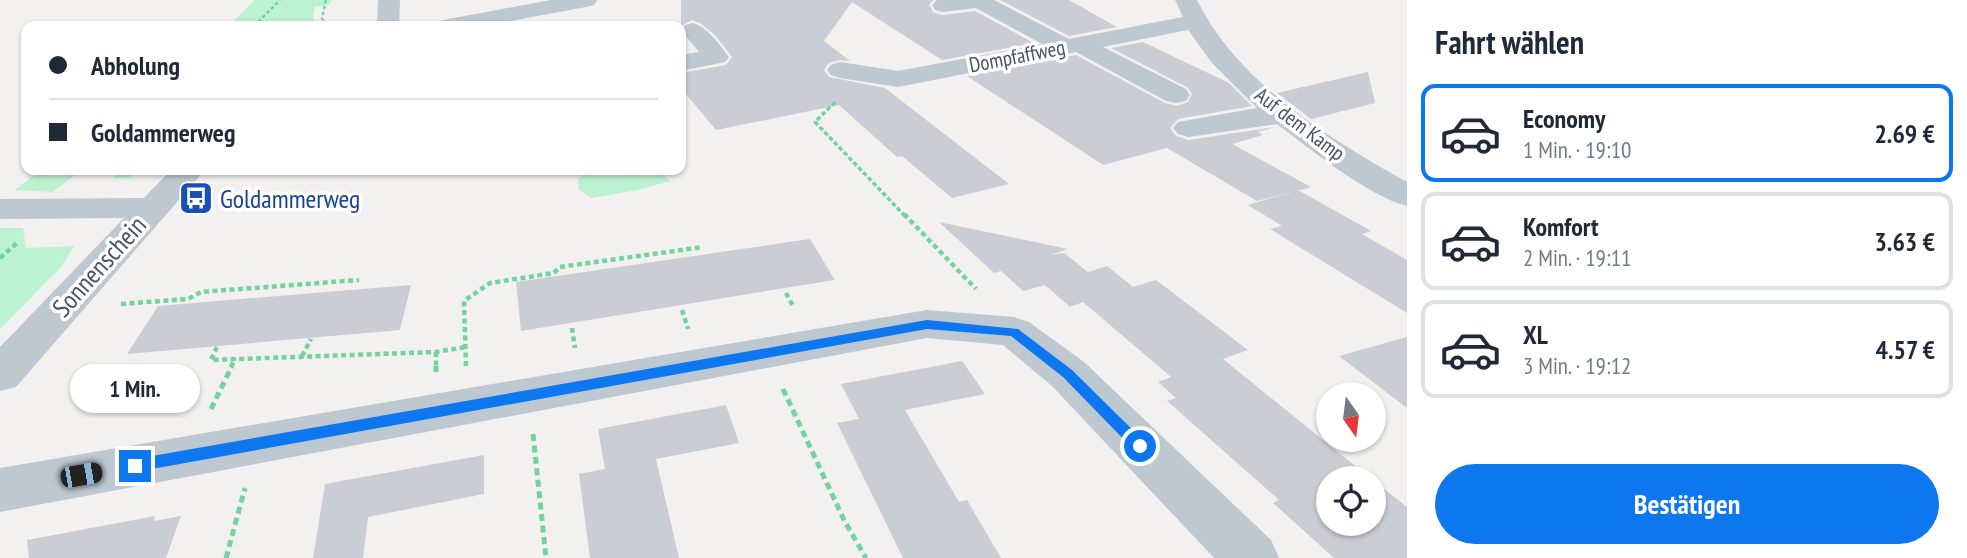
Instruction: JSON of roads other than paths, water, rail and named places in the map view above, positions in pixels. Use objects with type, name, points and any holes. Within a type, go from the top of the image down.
[{"type":"street","points":[[388,21],[389,0]]},
{"type":"street","points":[[474,21],[586,0]]},
{"type":"street","points":[[943,5],[979,1],[1176,95]]},
{"type":"street","points":[[561,4],[574,21]]},
{"type":"street","name":"Dompfaffweg","points":[[840,70],[898,79],[1072,45],[1189,11]]},
{"type":"street","name":"Auf dem Kamp","points":[[1189,11],[1240,77],[1282,115],[1364,171],[1407,196]]},
{"type":"street","points":[[686,62],[716,57],[693,30]]},
{"type":"street","points":[[1188,128],[1258,116],[1282,115]]},
{"type":"street","points":[[152,208],[185,175]]},
{"type":"street","name":"Sonnenschein","points":[[0,209],[152,208]]},
{"type":"street","name":"Sonnenschein","points":[[0,375],[152,208]]},
{"type":"street","points":[[0,490],[927,324],[1014,332],[1068,374],[1251,558]]},
{"type":"place","name":"Goldammerweg","points":[[196,198]]}]
